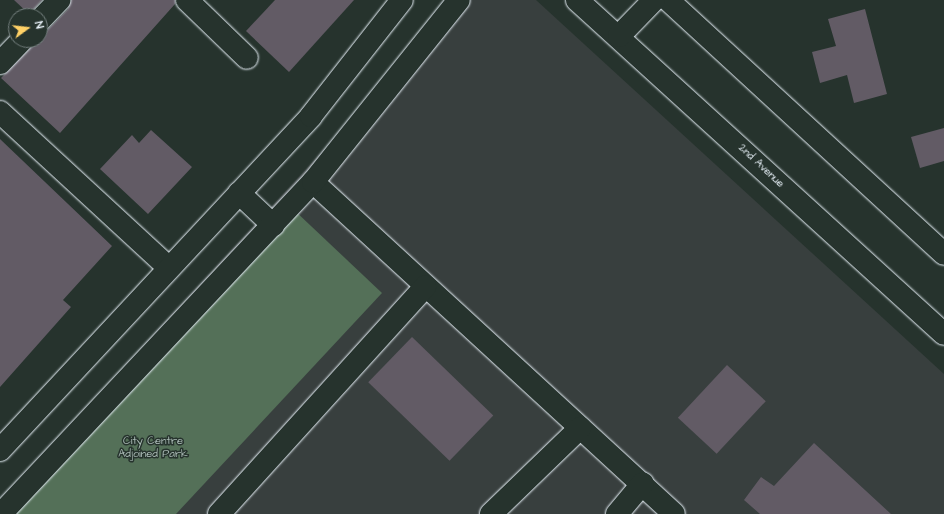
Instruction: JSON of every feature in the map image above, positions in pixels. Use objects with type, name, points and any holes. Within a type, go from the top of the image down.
[{"type":"street","points":[[48,12],[59,0]]},
{"type":"street","points":[[186,0],[247,58]]},
{"type":"street","points":[[0,450],[311,116],[402,0]]},
{"type":"street","points":[[1,514],[314,182],[459,0]]},
{"type":"street","name":"2nd Avenue","points":[[578,0],[944,334]]},
{"type":"street","points":[[619,36],[654,0]]},
{"type":"street","points":[[668,0],[944,254]]},
{"type":"street","points":[[0,63],[14,48]]},
{"type":"street","points":[[0,112],[169,268]]},
{"type":"street","points":[[314,182],[425,287],[580,428],[643,483],[674,514]]},
{"type":"street","points":[[239,193],[273,225]]},
{"type":"street","points":[[219,514],[425,287]]},
{"type":"street","points":[[491,514],[580,428]]},
{"type":"street","points":[[617,514],[643,483]]},
{"type":"shaded area","points":[[462,0],[536,0],[944,374],[944,514],[0,514],[0,501]]},
{"type":"green space","name":"City Centre Adjoined Park","points":[[293,209],[382,293],[176,514],[8,514]]},
{"type":"building","points":[[14,0],[42,0],[35,8],[23,8]]},
{"type":"building","points":[[71,0],[175,0],[175,4],[60,133],[1,78],[30,48],[48,48],[48,30],[68,9]]},
{"type":"building","points":[[275,0],[354,0],[289,72],[246,31]]},
{"type":"building","points":[[865,9],[887,94],[854,103],[847,75],[820,83],[812,52],[836,46],[828,19]]},
{"type":"building","points":[[944,128],[944,161],[920,168],[911,137]]},
{"type":"building","points":[[151,130],[192,167],[148,214],[100,169],[132,135],[139,143]]},
{"type":"building","points":[[0,139],[112,246],[63,300],[71,307],[0,387]]},
{"type":"building","points":[[412,337],[493,415],[450,461],[368,382]]},
{"type":"building","points":[[727,365],[766,401],[717,454],[678,418]]},
{"type":"building","points":[[814,443],[891,514],[760,514],[744,500],[761,477],[774,486]]}]
